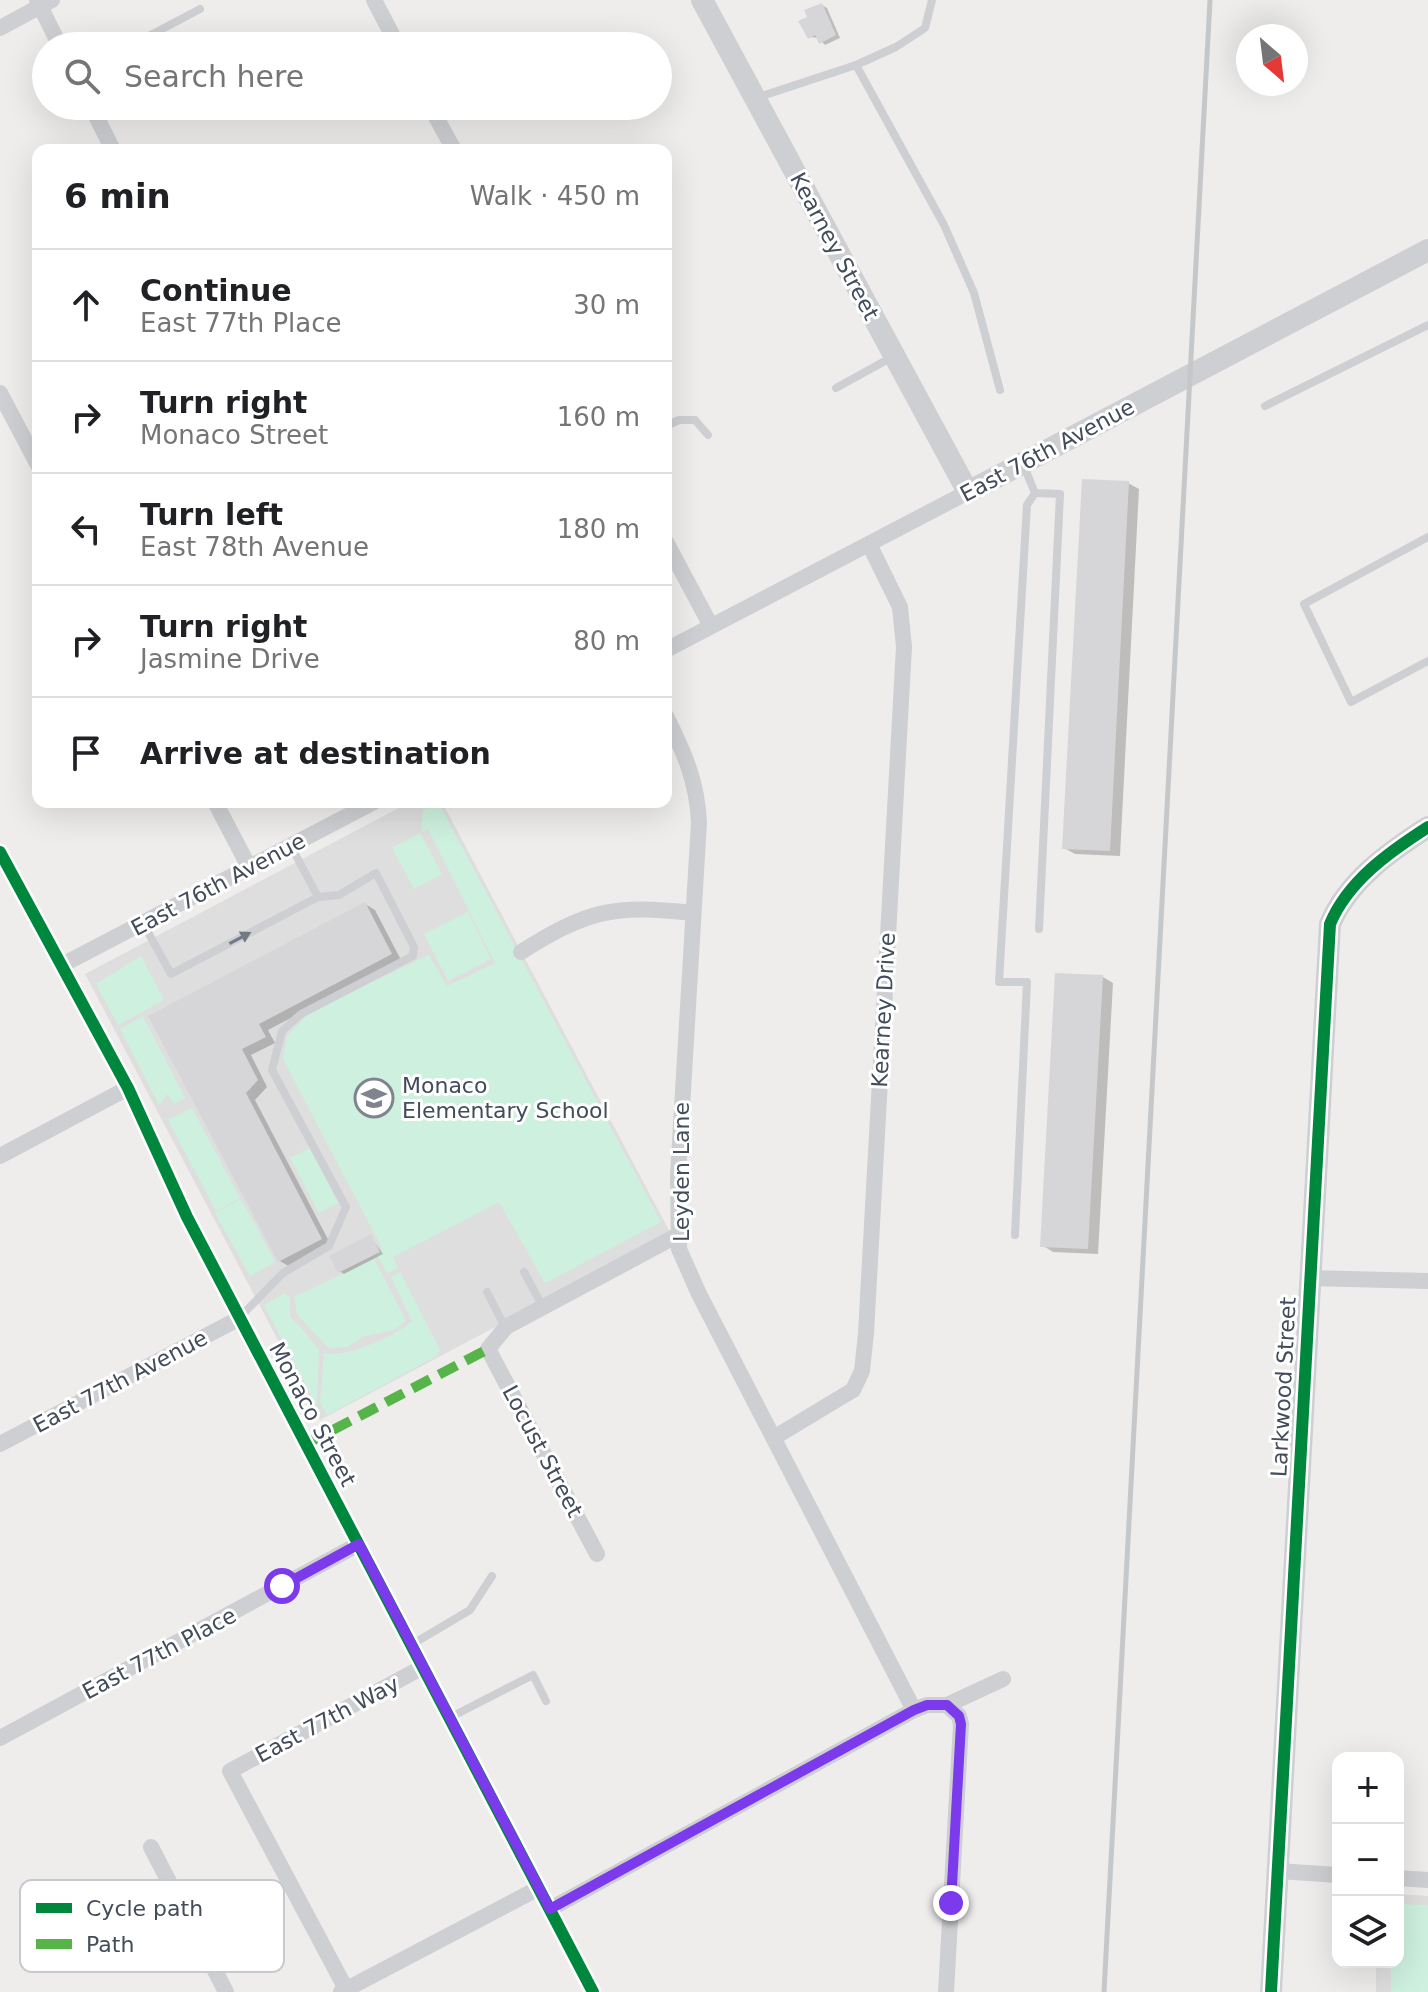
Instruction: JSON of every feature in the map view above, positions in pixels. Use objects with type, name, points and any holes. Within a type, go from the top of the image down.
[{"type":"street","points":[[374,0],[391,32]]},
{"type":"street","name":"Kearney Street","points":[[702,0],[968,492]]},
{"type":"street","points":[[0,28],[43,2],[55,32]]},
{"type":"street","points":[[98,120],[110,144]]},
{"type":"street","points":[[438,120],[451,144]]},
{"type":"street","name":"East 76th Avenue","points":[[672,647],[1428,250]]},
{"type":"street","points":[[0,393],[32,454]]},
{"type":"street","name":"Kearney Drive","points":[[775,1437],[853,1390],[862,1371],[866,1333],[904,647],[900,607],[869,544]]},
{"type":"street","points":[[672,553],[711,626]]},
{"type":"street","name":"Leyden Lane","points":[[672,728],[697,789],[679,1144],[678,1235],[682,1258],[914,1710]]},
{"type":"street","points":[[218,808],[249,867]]},
{"type":"street","name":"East 76th Avenue","points":[[62,965],[363,808]]},
{"type":"street","name":"Larkwood Street","points":[[1271,1992],[1330,924],[1339,902],[1356,884],[1401,844],[1428,827]]},
{"type":"street","name":"Monaco Street","points":[[0,852],[7,879],[62,965],[128,1088],[187,1217],[593,1992]]},
{"type":"street","points":[[521,952],[574,922],[605,910],[651,908],[693,913]]},
{"type":"street","points":[[0,1156],[128,1088]]},
{"type":"street","points":[[506,1327],[678,1235]]},
{"type":"street","points":[[1309,1278],[1428,1281]]},
{"type":"street","name":"East 77th Avenue","points":[[0,1444],[240,1318]]},
{"type":"street","name":"Locust Street","points":[[506,1327],[488,1349],[597,1554]]},
{"type":"street","name":"East 77th Place","points":[[0,1738],[359,1544]]},
{"type":"street","name":"East 77th Way","points":[[344,1991],[230,1771],[423,1667]]},
{"type":"street","points":[[550,1909],[914,1710],[927,1705],[947,1705],[1003,1679]]},
{"type":"street","points":[[946,1992],[961,1724],[959,1716],[947,1705]]},
{"type":"street","points":[[151,1847],[168,1880]]},
{"type":"street","points":[[1278,1871],[1332,1875]]},
{"type":"street","points":[[1404,1878],[1428,1880]]},
{"type":"street","points":[[344,1991],[539,1888]]},
{"type":"street","points":[[216,1972],[226,1992]]},
{"type":"lane","points":[[756,98],[856,65],[896,47],[925,28],[932,0]]},
{"type":"lane","points":[[156,32],[200,9]]},
{"type":"lane","points":[[856,65],[944,225],[974,293],[1000,390]]},
{"type":"lane","points":[[1265,406],[1428,325]]},
{"type":"lane","points":[[836,388],[894,355]]},
{"type":"lane","points":[[672,423],[695,420],[708,435]]},
{"type":"lane","points":[[1022,464],[1035,493]]},
{"type":"lane","points":[[1035,493],[1060,494],[1039,929]]},
{"type":"lane","points":[[1015,1235],[1027,982],[999,982],[1027,505],[1035,493]]},
{"type":"lane","points":[[1428,537],[1304,604],[1351,702],[1428,661]]},
{"type":"lane","points":[[291,846],[318,897]]},
{"type":"lane","points":[[143,923],[171,974],[318,897],[339,895],[376,873],[414,947],[413,956],[301,1014],[282,1031],[272,1070],[346,1207],[329,1246],[283,1273],[240,1318]]},
{"type":"lane","points":[[524,1272],[543,1307]]},
{"type":"lane","points":[[487,1292],[506,1327]]},
{"type":"lane","points":[[411,1645],[470,1610],[492,1576]]},
{"type":"lane","points":[[449,1718],[533,1675],[546,1701]]},
{"type":"shaded area","name":"Monaco Elementary School","points":[[399,808],[445,808],[671,1234],[320,1420],[85,974]]},
{"type":"shaded area","points":[[1404,1894],[1428,1896],[1428,1992],[1376,1992],[1376,1968],[1404,1968]]},
{"type":"green space","points":[[441,808],[661,1222],[545,1283],[499,1202],[393,1257],[398,1268],[387,1273],[377,1255],[383,1250],[283,1059],[287,1036],[310,1012],[429,955],[447,986],[495,963],[428,829],[421,832],[423,810]]},
{"type":"green space","points":[[420,833],[442,874],[414,889],[392,848]]},
{"type":"green space","points":[[468,912],[491,959],[448,981],[424,934]]},
{"type":"green space","points":[[141,956],[164,1000],[118,1025],[96,984]]},
{"type":"green space","points":[[143,1016],[185,1098],[174,1104],[167,1094],[159,1105],[120,1029]]},
{"type":"green space","points":[[192,1108],[240,1198],[216,1211],[168,1120]]},
{"type":"green space","points":[[310,1148],[338,1203],[319,1213],[290,1158]]},
{"type":"green space","points":[[241,1199],[275,1262],[250,1276],[215,1213]]},
{"type":"green space","points":[[374,1259],[406,1321],[394,1330],[365,1336],[347,1347],[328,1348],[297,1314],[294,1297]]},
{"type":"green space","points":[[400,1272],[440,1350],[435,1357],[327,1415],[320,1402],[324,1353],[344,1353],[370,1345],[412,1321],[391,1277]]},
{"type":"green space","points":[[285,1293],[290,1298],[290,1316],[319,1349],[317,1406],[264,1305]]},
{"type":"green space","points":[[1404,1904],[1428,1905],[1428,1992],[1391,1992],[1391,1968],[1404,1968]]},
{"type":"building","points":[[822,3],[836,35],[819,44],[815,35],[808,39],[798,21],[807,17],[804,10]]},
{"type":"building","points":[[1082,479],[1129,481],[1110,851],[1062,849]]},
{"type":"building","points":[[365,902],[392,954],[259,1024],[266,1037],[242,1049],[258,1080],[246,1093],[322,1239],[278,1262],[148,1016]]},
{"type":"building","points":[[1055,973],[1103,975],[1088,1249],[1040,1247]]},
{"type":"building","points":[[371,1234],[380,1252],[338,1273],[329,1256]]},
{"type":"railway","points":[[1104,1992],[1210,0]]},
{"type":"marked path","points":[[306,1444],[488,1349]]},
{"type":"cycle path","points":[[1271,1992],[1330,924],[1347,894],[1371,869],[1428,827]]},
{"type":"cycle path","points":[[0,852],[128,1088],[187,1217],[593,1992]]},
{"type":"place","name":"Monaco Elementary School","points":[[374,1098]]},
{"type":"route","points":[[282,1586],[359,1544],[550,1909],[914,1710],[927,1705],[947,1705],[959,1716],[961,1724],[951,1903]]}]
